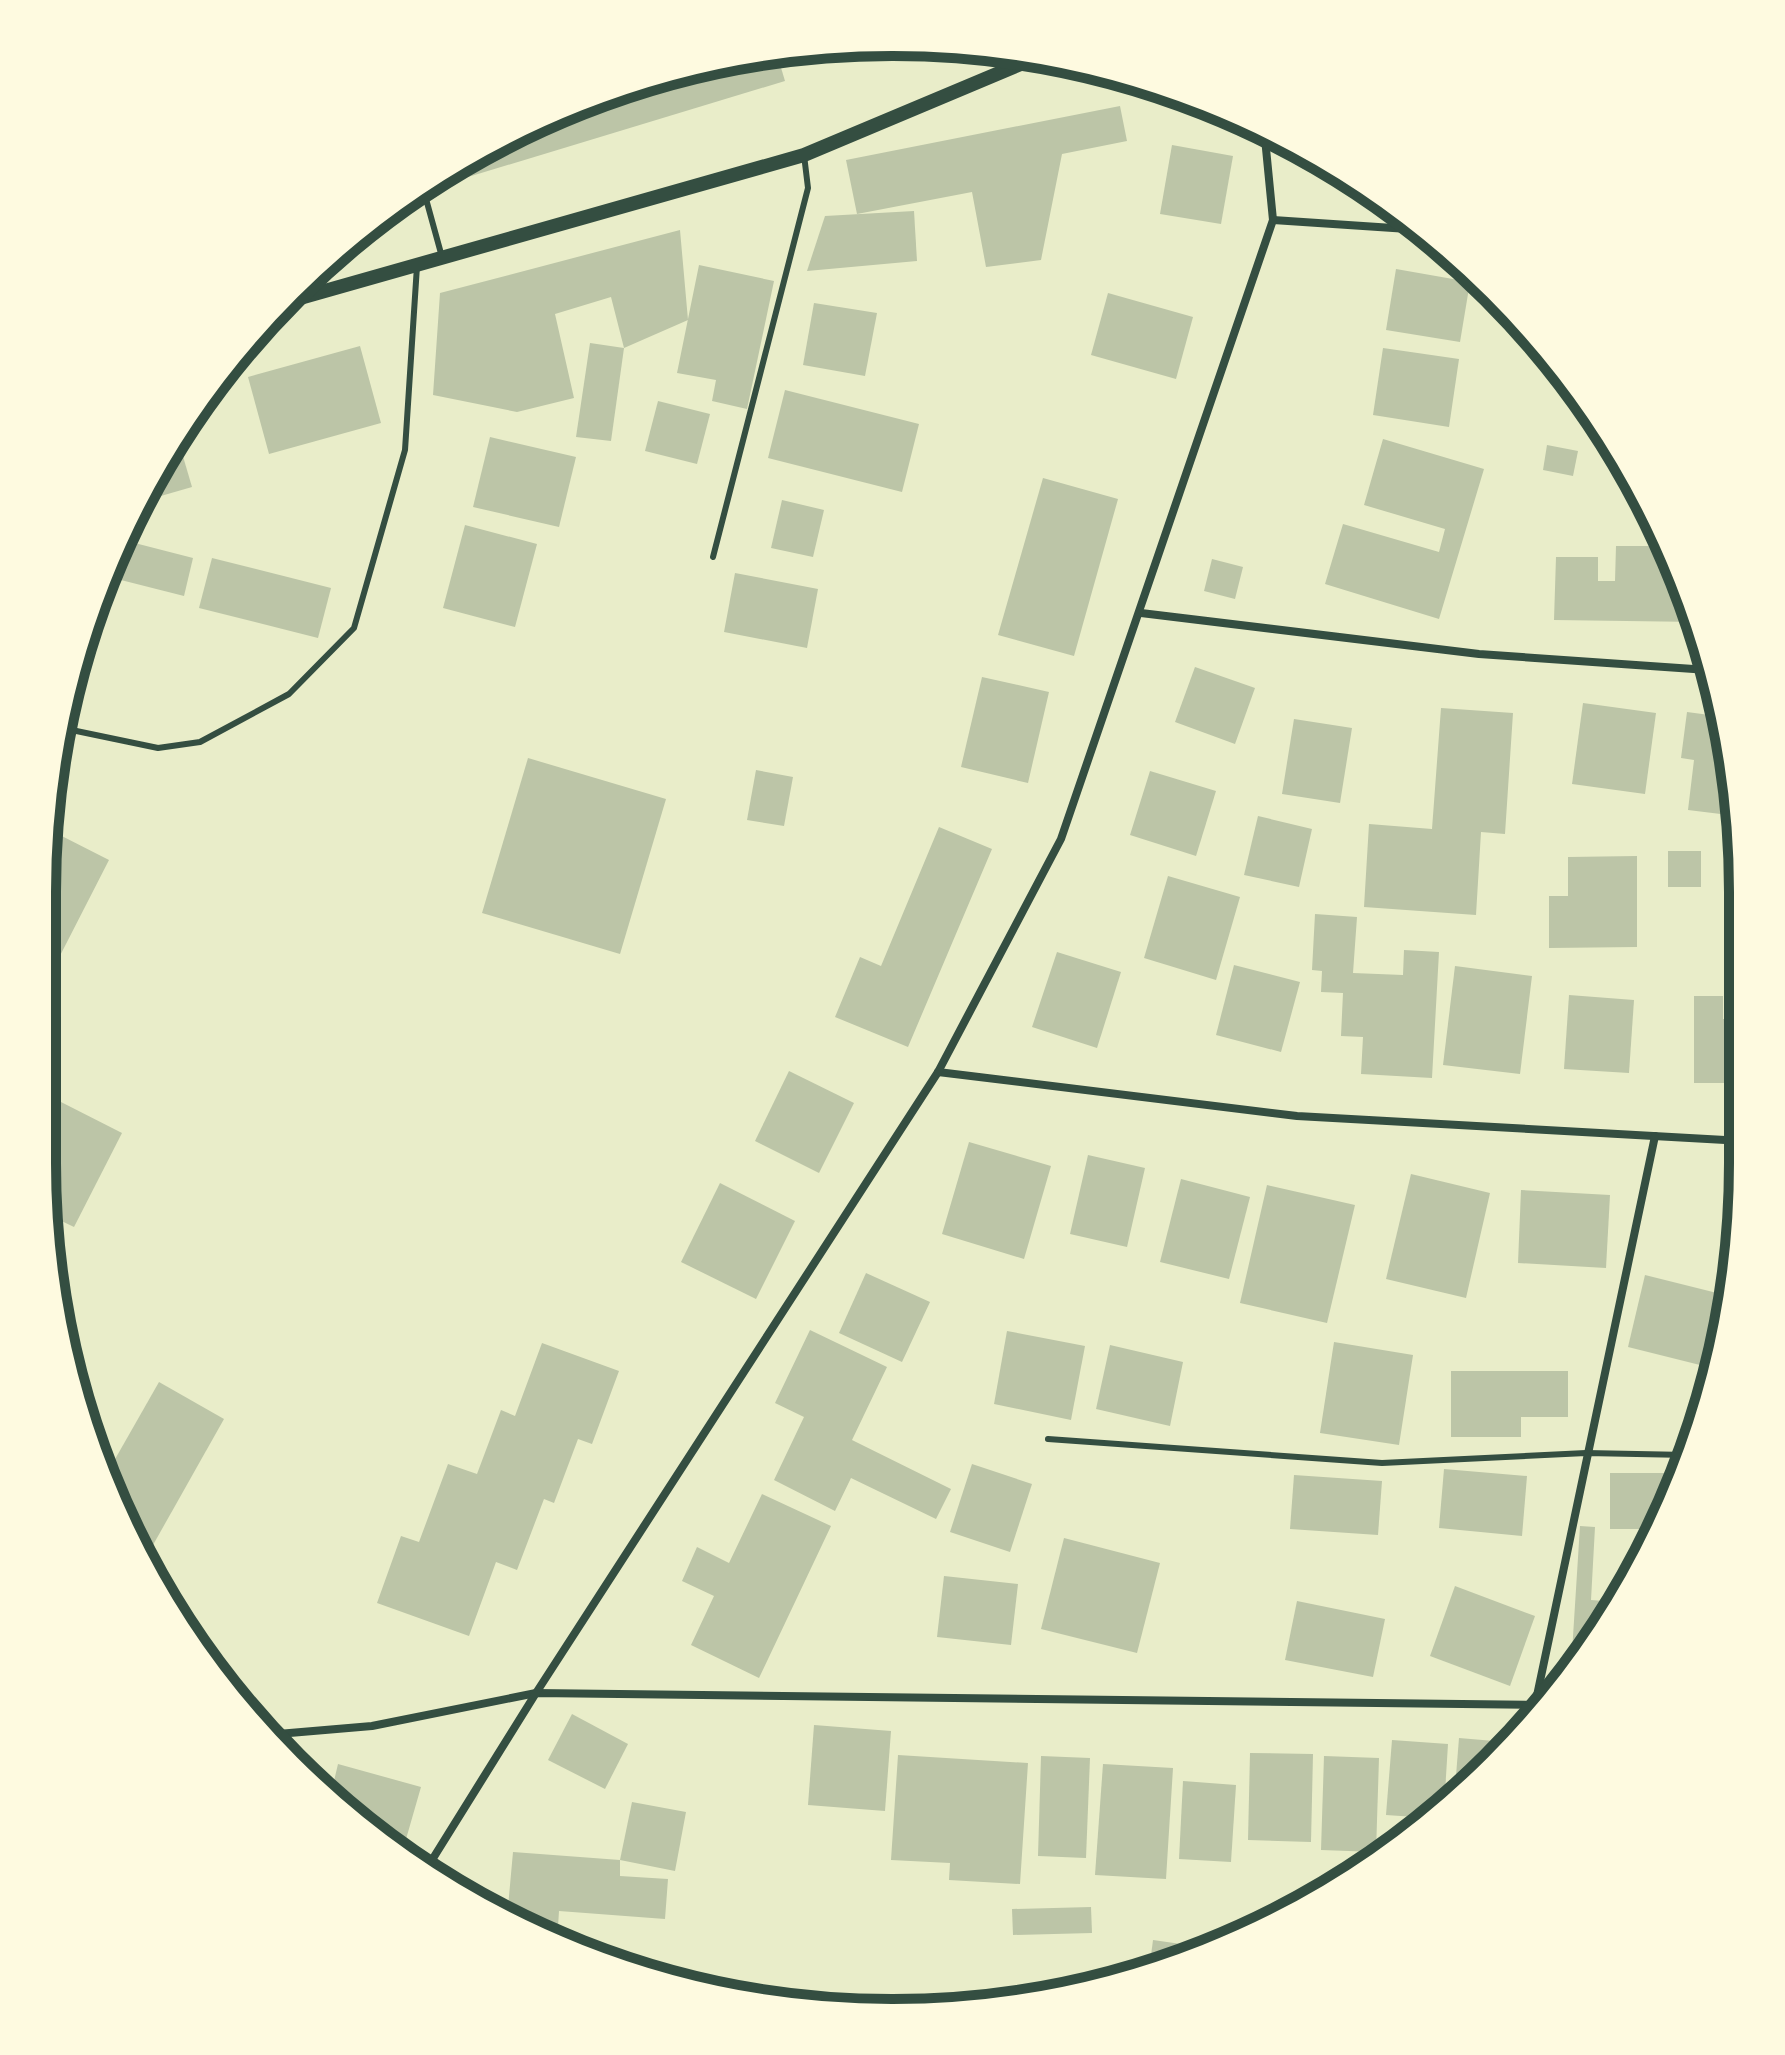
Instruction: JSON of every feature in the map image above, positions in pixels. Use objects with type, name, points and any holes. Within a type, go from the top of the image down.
[{"type":"street","points":[[306,296],[804,155],[1017,66]]},
{"type":"street","points":[[432,1860],[536,1693],[938,1072],[1061,839],[1141,613],[1273,220],[1266,144]]},
{"type":"street","points":[[1273,220],[1401,229]]},
{"type":"street","points":[[1141,613],[1479,654],[1698,669]]},
{"type":"street","points":[[938,1072],[1297,1116],[1729,1140]]},
{"type":"street","points":[[1540,1692],[1586,1453],[1655,1136]]},
{"type":"street","points":[[282,1734],[372,1726],[536,1693],[1529,1705]]},
{"type":"lane","points":[[713,557],[808,188],[804,155]]},
{"type":"lane","points":[[426,198],[442,257]]},
{"type":"lane","points":[[72,730],[158,748],[200,742],[289,694],[354,628],[405,450],[417,264]]},
{"type":"lane","points":[[1048,1439],[1382,1463],[1586,1453],[1676,1455]]},
{"type":"building","points":[[780,64],[785,81],[468,177],[467,173],[523,142],[624,100],[729,72]]},
{"type":"building","points":[[1120,106],[1127,141],[1062,154],[1041,260],[986,267],[972,192],[857,214],[846,160]]},
{"type":"building","points":[[1172,145],[1233,156],[1221,224],[1160,214]]},
{"type":"building","points":[[914,211],[917,261],[807,271],[825,216]]},
{"type":"building","points":[[680,230],[688,320],[624,348],[611,297],[555,314],[574,398],[517,412],[433,395],[440,293]]},
{"type":"building","points":[[699,265],[774,281],[747,409],[712,401],[716,380],[677,373]]},
{"type":"building","points":[[1396,269],[1462,281],[1469,287],[1460,342],[1386,330]]},
{"type":"building","points":[[1108,293],[1193,317],[1176,379],[1091,355]]},
{"type":"building","points":[[814,303],[877,313],[865,376],[803,365]]},
{"type":"building","points":[[590,343],[624,348],[611,441],[576,437]]},
{"type":"building","points":[[360,346],[381,423],[269,454],[248,377]]},
{"type":"building","points":[[1383,348],[1459,359],[1449,427],[1373,415]]},
{"type":"building","points":[[785,390],[919,424],[902,492],[768,458]]},
{"type":"building","points":[[658,401],[710,414],[697,464],[645,451]]},
{"type":"building","points":[[490,437],[576,457],[559,527],[473,507]]},
{"type":"building","points":[[1383,439],[1484,469],[1439,619],[1325,584],[1343,524],[1439,552],[1445,529],[1364,505]]},
{"type":"building","points":[[1547,445],[1578,451],[1573,476],[1543,470]]},
{"type":"building","points":[[182,452],[192,487],[156,498]]},
{"type":"building","points":[[1043,478],[1118,499],[1074,656],[998,635]]},
{"type":"building","points":[[782,500],[824,510],[813,557],[771,548]]},
{"type":"building","points":[[465,525],[537,544],[515,627],[443,608]]},
{"type":"building","points":[[133,543],[193,558],[184,596],[117,579]]},
{"type":"building","points":[[1616,546],[1653,546],[1684,622],[1554,620],[1556,557],[1598,557],[1598,581],[1615,581]]},
{"type":"building","points":[[212,558],[331,588],[318,638],[199,608]]},
{"type":"building","points":[[1212,559],[1243,567],[1235,599],[1204,591]]},
{"type":"building","points":[[735,573],[818,589],[807,648],[724,632]]},
{"type":"building","points":[[1195,667],[1255,688],[1235,744],[1175,722]]},
{"type":"building","points":[[982,677],[1049,692],[1028,783],[961,767]]},
{"type":"building","points":[[1583,703],[1656,713],[1645,794],[1572,784]]},
{"type":"building","points":[[1441,708],[1513,713],[1505,834],[1481,832],[1476,915],[1364,907],[1369,824],[1432,829]]},
{"type":"building","points":[[1687,712],[1710,715],[1725,815],[1688,810],[1694,760],[1681,758]]},
{"type":"building","points":[[1294,719],[1352,728],[1340,803],[1282,794]]},
{"type":"building","points":[[528,758],[666,799],[620,954],[482,913]]},
{"type":"building","points":[[756,770],[793,777],[784,826],[747,820]]},
{"type":"building","points":[[1150,771],[1216,791],[1196,856],[1130,835]]},
{"type":"building","points":[[1258,816],[1312,829],[1299,887],[1244,875]]},
{"type":"building","points":[[939,827],[992,849],[908,1047],[835,1017],[860,957],[881,966]]},
{"type":"building","points":[[58,834],[109,860],[56,964]]},
{"type":"building","points":[[1668,851],[1701,851],[1701,887],[1668,887]]},
{"type":"building","points":[[1637,856],[1637,947],[1549,948],[1549,896],[1568,896],[1568,857]]},
{"type":"building","points":[[1168,876],[1240,897],[1216,980],[1144,958]]},
{"type":"building","points":[[1315,914],[1357,917],[1353,973],[1403,975],[1404,950],[1439,952],[1432,1078],[1361,1074],[1363,1037],[1341,1036],[1343,993],[1321,992],[1322,971],[1312,970]]},
{"type":"building","points":[[1057,952],[1121,972],[1097,1048],[1032,1027]]},
{"type":"building","points":[[1234,965],[1300,982],[1281,1052],[1216,1035]]},
{"type":"building","points":[[1455,966],[1532,976],[1520,1074],[1443,1065]]},
{"type":"building","points":[[1569,995],[1634,1000],[1629,1073],[1564,1069]]},
{"type":"building","points":[[1694,996],[1723,996],[1723,1019],[1729,1019],[1729,1083],[1694,1083]]},
{"type":"building","points":[[789,1071],[854,1103],[819,1173],[755,1141]]},
{"type":"building","points":[[61,1102],[122,1133],[74,1227],[58,1219],[56,1112]]},
{"type":"building","points":[[969,1142],[1051,1166],[1024,1259],[942,1234]]},
{"type":"building","points":[[1088,1155],[1145,1168],[1127,1247],[1070,1234]]},
{"type":"building","points":[[1411,1174],[1490,1193],[1466,1298],[1386,1279]]},
{"type":"building","points":[[1181,1179],[1250,1197],[1229,1279],[1160,1262]]},
{"type":"building","points":[[720,1183],[795,1221],[756,1299],[681,1262]]},
{"type":"building","points":[[1267,1185],[1355,1205],[1327,1323],[1240,1303]]},
{"type":"building","points":[[1521,1190],[1610,1195],[1606,1268],[1518,1263]]},
{"type":"building","points":[[866,1273],[930,1302],[902,1362],[839,1333]]},
{"type":"building","points":[[1645,1275],[1718,1293],[1703,1366],[1628,1347]]},
{"type":"building","points":[[810,1330],[887,1367],[852,1440],[951,1489],[936,1519],[851,1478],[835,1511],[774,1480],[804,1417],[775,1403]]},
{"type":"building","points":[[1007,1331],[1085,1346],[1071,1420],[994,1404]]},
{"type":"building","points":[[1334,1342],[1413,1355],[1399,1445],[1320,1433]]},
{"type":"building","points":[[542,1343],[619,1371],[592,1444],[578,1439],[554,1503],[544,1499],[517,1570],[496,1562],[469,1636],[377,1603],[401,1536],[419,1542],[448,1464],[477,1474],[501,1410],[515,1416]]},
{"type":"building","points":[[1110,1345],[1183,1362],[1170,1426],[1096,1409]]},
{"type":"building","points":[[1451,1371],[1568,1371],[1568,1417],[1521,1417],[1521,1437],[1451,1437]]},
{"type":"building","points":[[159,1382],[224,1419],[151,1549],[113,1464]]},
{"type":"building","points":[[972,1464],[1032,1484],[1010,1552],[950,1532]]},
{"type":"building","points":[[1444,1469],[1527,1476],[1522,1536],[1439,1528]]},
{"type":"building","points":[[1610,1473],[1669,1473],[1644,1529],[1610,1529]]},
{"type":"building","points":[[1294,1475],[1382,1481],[1378,1535],[1290,1529]]},
{"type":"building","points":[[762,1494],[831,1526],[759,1678],[691,1645],[714,1596],[682,1581],[697,1547],[729,1563]]},
{"type":"building","points":[[1580,1526],[1595,1527],[1591,1600],[1604,1601],[1572,1649]]},
{"type":"building","points":[[1064,1538],[1160,1563],[1137,1653],[1041,1629]]},
{"type":"building","points":[[944,1576],[1018,1584],[1011,1645],[937,1637]]},
{"type":"building","points":[[1455,1586],[1535,1616],[1510,1686],[1430,1656]]},
{"type":"building","points":[[1297,1601],[1385,1619],[1373,1677],[1285,1660]]},
{"type":"building","points":[[572,1714],[628,1744],[605,1789],[548,1760]]},
{"type":"building","points":[[814,1725],[891,1731],[885,1811],[808,1805]]},
{"type":"building","points":[[1459,1738],[1496,1741],[1484,1754],[1456,1780]]},
{"type":"building","points":[[1392,1740],[1448,1744],[1445,1790],[1413,1817],[1386,1815]]},
{"type":"building","points":[[1250,1753],[1313,1754],[1311,1842],[1248,1840]]},
{"type":"building","points":[[898,1755],[1028,1763],[1020,1884],[949,1880],[950,1863],[891,1860]]},
{"type":"building","points":[[1041,1756],[1090,1758],[1086,1858],[1038,1856]]},
{"type":"building","points":[[1324,1756],[1379,1758],[1376,1844],[1366,1852],[1321,1850]]},
{"type":"building","points":[[338,1764],[421,1787],[405,1842],[328,1779],[334,1781]]},
{"type":"building","points":[[1103,1764],[1173,1768],[1166,1879],[1095,1875]]},
{"type":"building","points":[[1183,1781],[1236,1785],[1231,1862],[1179,1859]]},
{"type":"building","points":[[632,1802],[686,1812],[675,1871],[620,1860]]},
{"type":"building","points":[[513,1852],[620,1860],[620,1876],[668,1879],[665,1919],[559,1911],[558,1929],[508,1905]]},
{"type":"building","points":[[1091,1907],[1092,1933],[1013,1935],[1012,1909]]},
{"type":"building","points":[[1153,1940],[1187,1945],[1161,1955],[1151,1958]]}]
